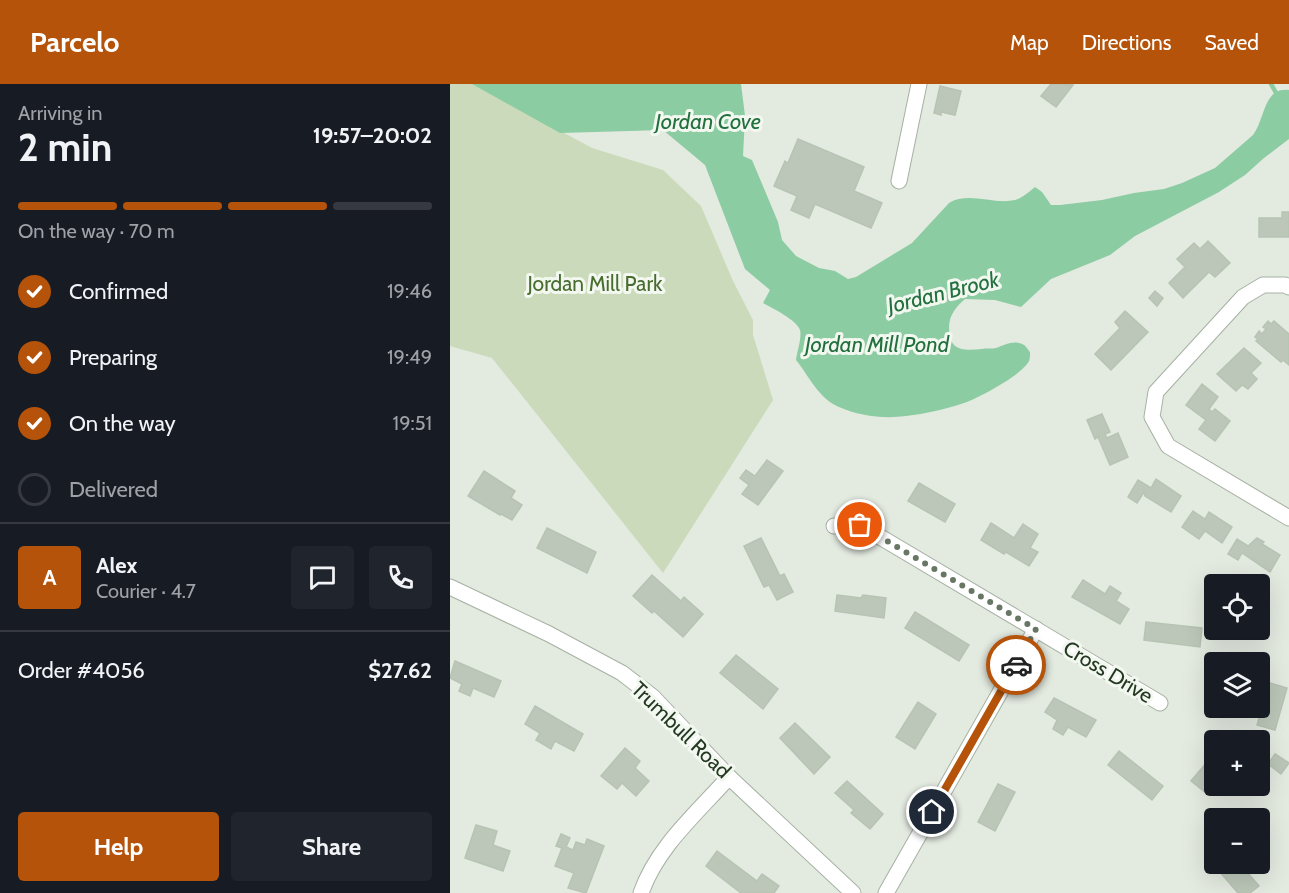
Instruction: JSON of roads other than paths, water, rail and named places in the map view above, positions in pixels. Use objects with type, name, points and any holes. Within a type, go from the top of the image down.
[{"type":"street","points":[[899,182],[919,84]]},
{"type":"street","points":[[1289,287],[1263,285],[1243,297],[1156,392],[1152,417],[1168,446],[1289,518]]},
{"type":"street","name":"Cross Drive","points":[[834,526],[860,525],[1160,703]]},
{"type":"street","name":"Trumbull Road","points":[[450,587],[549,634],[622,673],[652,697],[729,777],[853,893]]},
{"type":"street","points":[[886,893],[1036,629]]},
{"type":"street","points":[[641,893],[648,873],[664,850],[729,777]]},
{"type":"water","name":"Jordan Mill Pond","points":[[472,84],[741,84],[745,116],[743,156],[752,160],[778,222],[782,240],[796,256],[819,268],[835,271],[848,279],[856,277],[912,243],[949,203],[956,200],[973,198],[998,201],[1015,200],[1035,187],[1042,192],[1051,205],[1060,205],[1164,189],[1182,183],[1215,168],[1253,135],[1269,99],[1280,90],[1289,90],[1289,139],[1245,175],[1219,192],[1135,236],[1110,255],[1051,279],[1021,307],[995,300],[965,299],[950,319],[950,336],[954,345],[958,348],[975,350],[1021,343],[1030,352],[1029,361],[1025,367],[989,391],[964,403],[921,414],[880,417],[863,415],[839,407],[826,399],[815,386],[796,360],[800,330],[789,318],[763,303],[770,290],[745,269],[705,165],[663,130],[560,133]]},
{"type":"waterway","name":"Jordan Brook","points":[[1271,84],[1279,98]]},
{"type":"water label","name":"Jordan Cove","points":[[708,121]]},
{"type":"park label","name":"Jordan Mill Park","points":[[595,284]]}]
